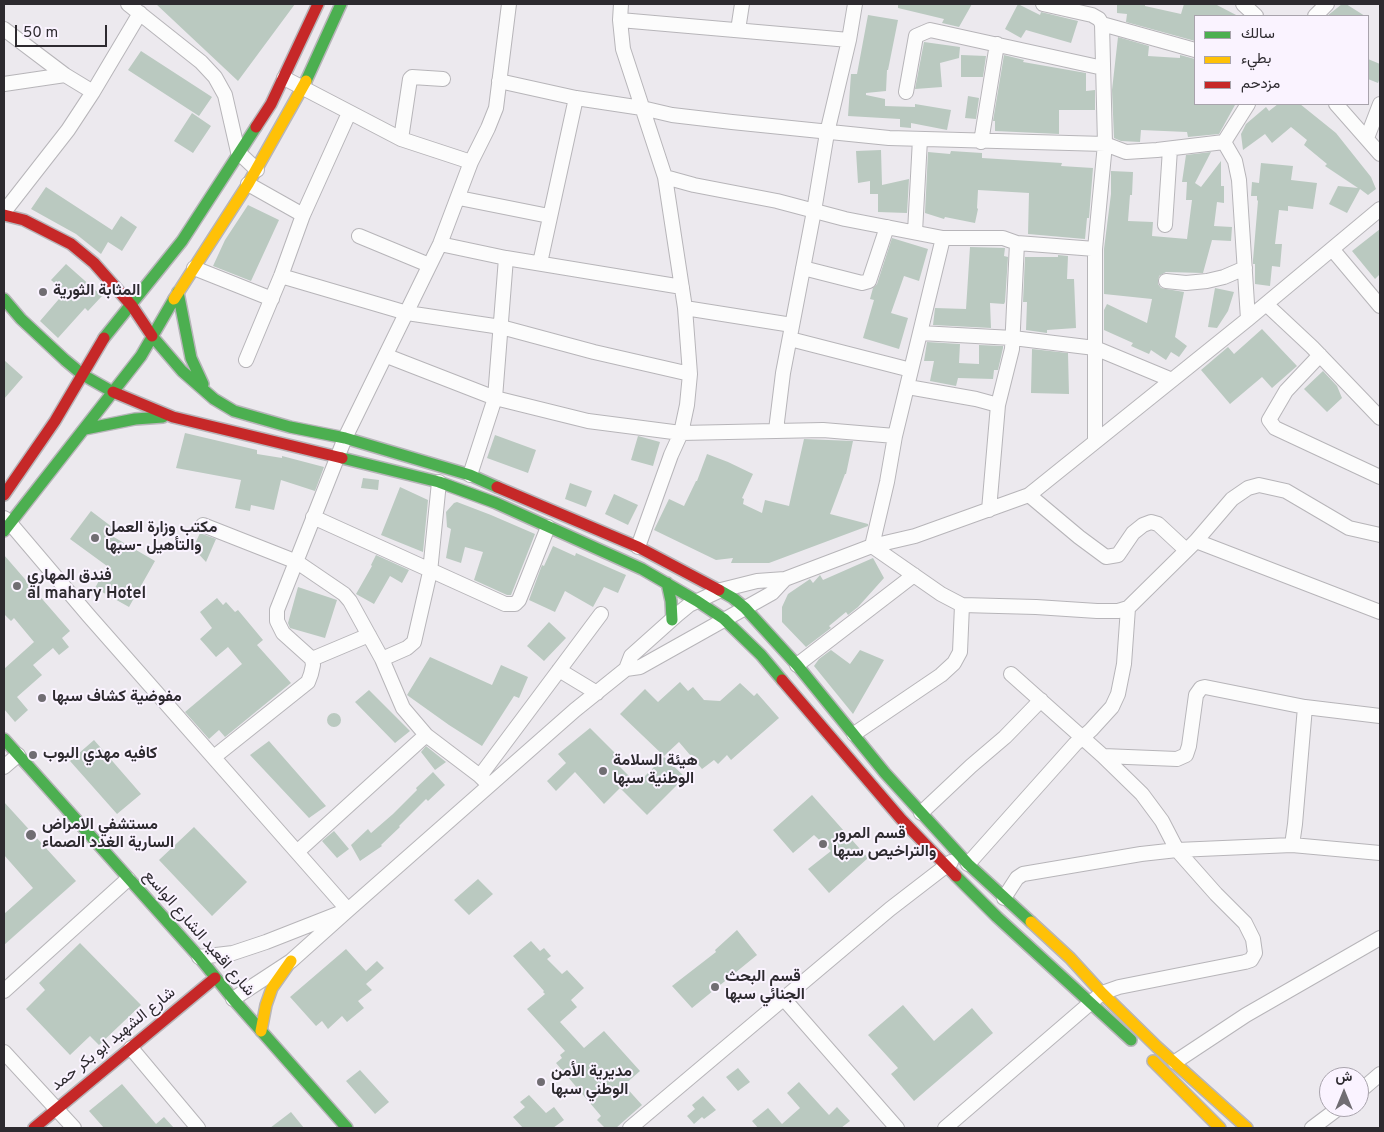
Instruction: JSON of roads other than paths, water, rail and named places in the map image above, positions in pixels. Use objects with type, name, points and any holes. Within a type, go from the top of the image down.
[{"type":"main road","points":[[4,495],[55,420],[104,339],[182,241],[238,152],[271,104],[318,4]]},
{"type":"main road","points":[[6,524],[127,375],[248,184],[303,88],[341,4]]},
{"type":"main road","points":[[4,214],[24,220],[71,244],[94,263],[132,306],[152,336],[182,371],[214,399],[234,411],[290,428],[345,438],[470,475],[638,547],[721,590],[745,608],[797,665],[885,773],[964,860],[1070,958],[1102,993],[1247,1128]]},
{"type":"main road","points":[[178,292],[190,358],[202,382],[214,399]]},
{"type":"main road","points":[[4,299],[21,320],[65,360],[83,375],[113,392],[173,417],[439,482],[496,503],[642,569],[724,619],[761,655],[901,819],[946,866],[998,917],[1140,1048],[1220,1128]]},
{"type":"main road","points":[[85,429],[134,418],[173,417]]},
{"type":"main road","points":[[667,583],[671,601],[672,620]]},
{"type":"main road","name":"شارع اقعيد الشارع الواسع","points":[[4,740],[199,958],[347,1128]]},
{"type":"main road","points":[[261,1031],[266,1004],[272,988],[291,961]]},
{"type":"main road","name":"شارع الشهيد ابو بكر حمد","points":[[34,1128],[215,978]]},
{"type":"street","points":[[128,4],[201,62],[215,77],[225,94],[238,152],[256,170]]},
{"type":"street","points":[[214,757],[308,682],[313,665],[312,659],[283,633],[277,621],[277,610],[345,438],[387,356],[440,244],[459,198],[471,162],[496,108],[509,4]]},
{"type":"street","points":[[621,4],[620,20],[624,49],[665,177],[685,308],[690,374],[687,405],[681,433],[670,455],[638,547]]},
{"type":"street","points":[[738,30],[742,4]]},
{"type":"street","points":[[776,430],[783,373],[827,133],[849,40],[855,4]]},
{"type":"street","points":[[1044,4],[1092,16],[1099,19],[1102,24],[1105,144],[1095,249],[1095,442]]},
{"type":"street","points":[[1243,4],[1255,15]]},
{"type":"street","points":[[1316,15],[1326,4]]},
{"type":"street","points":[[4,214],[57,146],[94,92],[140,13]]},
{"type":"street","points":[[620,20],[849,40]]},
{"type":"street","points":[[1102,24],[1194,50]]},
{"type":"street","points":[[4,29],[65,75],[94,92]]},
{"type":"street","points":[[906,92],[916,36],[930,30],[1103,68]]},
{"type":"street","points":[[981,142],[997,44]]},
{"type":"street","points":[[4,84],[65,75]]},
{"type":"street","points":[[401,138],[410,79],[412,77],[443,79]]},
{"type":"street","points":[[284,78],[401,138],[471,162]]},
{"type":"street","points":[[499,81],[576,98],[642,108],[672,115],[827,133],[981,142],[1105,144],[1126,152],[1224,142]]},
{"type":"street","points":[[540,263],[576,98]]},
{"type":"street","points":[[1367,138],[1380,104]]},
{"type":"street","points":[[1224,142],[1247,105]]},
{"type":"street","points":[[1337,105],[1380,154]]},
{"type":"street","points":[[246,360],[272,299],[303,215],[349,113]]},
{"type":"street","points":[[915,232],[920,139]]},
{"type":"street","points":[[1224,142],[1235,161],[1239,180],[1248,319]]},
{"type":"street","points":[[1165,224],[1170,148]]},
{"type":"street","points":[[665,177],[694,185],[777,201],[814,211],[943,238],[1003,238],[1017,243],[1095,249]]},
{"type":"street","points":[[248,184],[303,215]]},
{"type":"street","points":[[459,198],[549,216]]},
{"type":"street","points":[[233,999],[291,961],[485,781],[626,669],[631,656],[689,605],[721,590],[757,581],[786,580],[872,546],[915,536],[1029,495],[1248,319],[1380,209]]},
{"type":"street","points":[[803,268],[862,283],[869,281],[887,227]]},
{"type":"street","points":[[358,236],[429,265]]},
{"type":"street","points":[[872,546],[887,482],[895,436],[943,238]]},
{"type":"street","points":[[989,510],[998,405],[1012,349],[1017,243]]},
{"type":"street","points":[[440,244],[506,258],[682,288]]},
{"type":"street","points":[[1332,249],[1380,306]]},
{"type":"street","points":[[470,475],[495,398],[506,258]]},
{"type":"street","points":[[194,268],[272,299]]},
{"type":"street","points":[[1166,281],[1186,283],[1208,281],[1224,277],[1245,268]]},
{"type":"street","points":[[281,276],[406,313],[501,327],[594,352],[690,374]]},
{"type":"street","points":[[1266,304],[1380,416]]},
{"type":"street","points":[[685,308],[792,325]]},
{"type":"street","points":[[920,332],[1013,338],[1095,348],[1172,380]]},
{"type":"street","points":[[790,340],[911,370]]},
{"type":"street","points":[[1320,355],[1286,391],[1269,420],[1275,428],[1380,477]]},
{"type":"street","points":[[387,356],[495,398],[588,421],[681,433],[822,430],[895,436]]},
{"type":"street","points":[[908,387],[976,398],[998,405]]},
{"type":"street","points":[[382,659],[407,648],[414,642],[430,572],[439,482]]},
{"type":"street","points":[[872,546],[942,594],[962,605],[1036,607],[1098,612],[1118,611],[1128,608],[1191,546],[1232,499],[1248,488],[1259,485],[1286,491],[1349,528],[1380,535]]},
{"type":"street","points":[[1029,495],[1106,558],[1118,555],[1133,533],[1143,525],[1151,522],[1158,524],[1191,546],[1380,612]]},
{"type":"street","points":[[314,517],[430,572],[505,604],[515,604],[519,600],[548,527]]},
{"type":"street","points":[[6,524],[348,910]]},
{"type":"street","points":[[203,525],[297,562],[344,594],[370,635],[403,708],[426,734],[485,781]]},
{"type":"street","points":[[797,665],[914,575]]},
{"type":"street","points":[[626,669],[640,667],[772,593],[786,580]]},
{"type":"street","points":[[854,734],[941,675],[954,663],[960,652],[962,605]]},
{"type":"street","points":[[630,1128],[890,909],[946,866],[964,860],[1082,737],[1091,730],[1112,707],[1118,694],[1124,664],[1128,608]]},
{"type":"street","points":[[485,781],[558,670],[601,614]]},
{"type":"street","points":[[312,659],[370,635]]},
{"type":"street","points":[[558,670],[597,693]]},
{"type":"street","points":[[945,1128],[1102,993],[1119,987],[1245,962],[1254,957],[1256,947],[1245,923],[1177,850],[1154,809],[1142,794],[1103,756],[1011,674]]},
{"type":"street","points":[[1103,756],[1177,759],[1186,755],[1196,695],[1201,688],[1205,687],[1305,707],[1380,716]]},
{"type":"street","points":[[921,813],[1005,737],[1041,700]]},
{"type":"street","points":[[1292,845],[1305,707]]},
{"type":"street","points":[[297,852],[426,734]]},
{"type":"street","points":[[4,767],[18,755]]},
{"type":"street","points":[[1004,898],[1017,878],[1023,874],[1058,867],[1177,850],[1292,845],[1380,853]]},
{"type":"street","points":[[4,991],[128,879]]},
{"type":"street","points":[[199,958],[233,953],[348,910]]},
{"type":"street","points":[[1175,1062],[1246,1015],[1380,938]]},
{"type":"street","points":[[784,999],[897,1128]]},
{"type":"street","points":[[131,1048],[198,1128]]},
{"type":"street","points":[[4,1052],[74,1128]]},
{"type":"street","points":[[1369,1083],[1380,1074]]},
{"type":"street","points":[[1312,1128],[1327,1117]]},
{"type":"place","name":"المثابة الثورية","points":[[43,292]]},
{"type":"place","name":"مكتب وزارة العمل والتأهيل -سبها","points":[[95,538]]},
{"type":"place","name":"فندق المهاري al mahary Hotel","points":[[17,586]]},
{"type":"place","name":"مفوضية كشاف سبها","points":[[42,698]]},
{"type":"place","name":"كافيه مهدي البوب","points":[[33,755]]},
{"type":"place","name":"هيئة السلامة الوطنية سبها","points":[[603,771]]},
{"type":"place","name":"مستشفي الامراض السارية الغدد الصماء","points":[[31,835]]},
{"type":"place","name":"قسم المرور والتراخيص سبها","points":[[823,844]]},
{"type":"place","name":"قسم البحث الجنائي سبها","points":[[715,987]]},
{"type":"place","name":"مديرية الأمن الوطني سبها","points":[[541,1082]]}]
